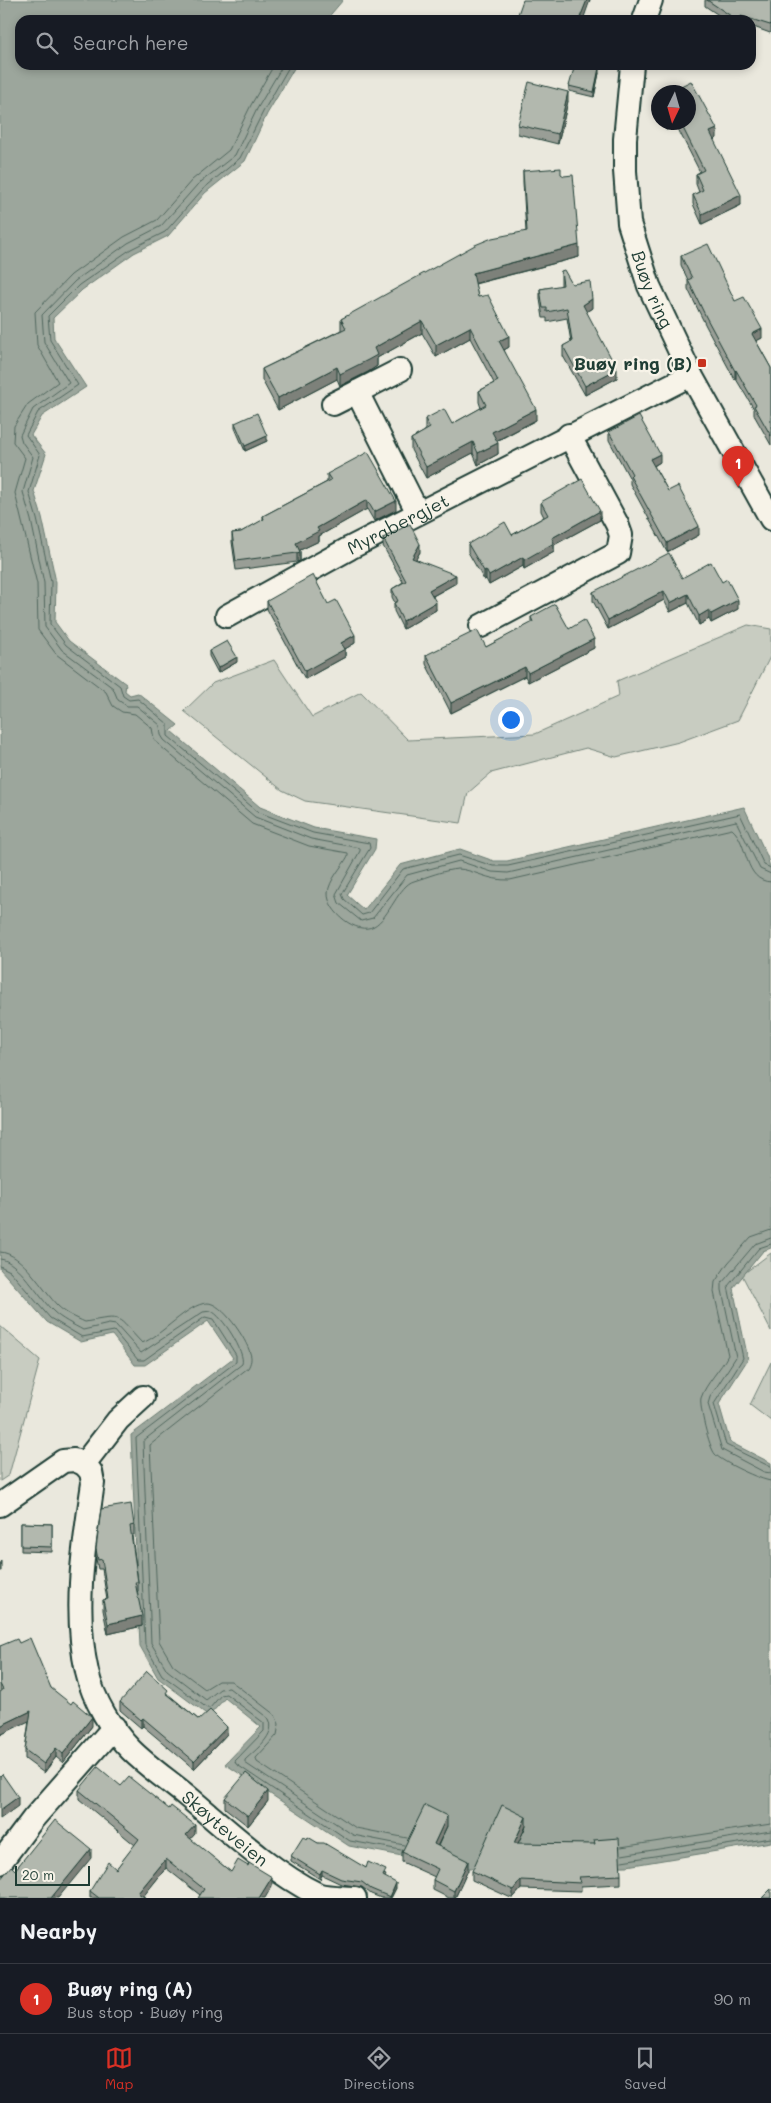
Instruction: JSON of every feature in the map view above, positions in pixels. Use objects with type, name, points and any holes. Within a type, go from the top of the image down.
[{"type":"street","points":[[646,15],[651,0]]},
{"type":"street","name":"Buøy ring","points":[[632,70],[625,139],[629,223],[649,286],[691,375],[765,494],[771,520]]},
{"type":"street","points":[[333,404],[400,370]]},
{"type":"street","name":"Myrabergjet","points":[[227,616],[418,513],[691,375]]},
{"type":"street","points":[[357,392],[418,513]]},
{"type":"street","points":[[481,626],[618,553],[621,535],[617,524],[570,435]]},
{"type":"street","points":[[0,1505],[63,1461],[74,1460],[84,1464],[118,1420],[143,1398]]},
{"type":"street","name":"Skøyteveien","points":[[84,1464],[91,1472],[93,1483],[81,1576],[80,1611],[85,1661],[87,1673],[99,1703],[114,1728],[131,1750],[263,1858],[319,1895],[355,1898]]},
{"type":"street","points":[[0,1863],[33,1819],[114,1728]]},
{"type":"shaded area","points":[[748,625],[771,629],[771,655],[738,720],[679,742],[616,757],[586,748],[491,773],[468,793],[461,823],[305,801],[282,790],[184,711],[213,683],[274,660],[312,717],[361,692],[408,740],[535,734],[619,696],[617,681]]},
{"type":"shaded area","points":[[771,1253],[771,1331],[742,1275]]},
{"type":"shaded area","points":[[0,1326],[40,1360],[9,1475],[0,1481]]},
{"type":"shaded area","points":[[771,1362],[771,1421],[750,1405]]},
{"type":"water","points":[[0,0],[343,0],[330,15],[15,15],[15,70],[293,70],[267,114],[245,161],[205,193],[168,236],[134,253],[82,290],[53,318],[54,338],[86,387],[42,416],[31,435],[46,454],[34,491],[42,517],[56,582],[55,622],[69,641],[126,684],[125,691],[130,695],[138,693],[178,725],[171,731],[260,807],[314,828],[376,839],[375,849],[347,895],[364,910],[400,865],[460,849],[494,861],[507,861],[744,807],[767,856],[771,871],[771,1248],[763,1251],[733,1288],[748,1359],[719,1404],[730,1442],[771,1463],[771,1842],[627,1866],[466,1868],[349,1846],[225,1764],[261,1727],[225,1698],[209,1716],[158,1678],[140,1646],[131,1435],[233,1358],[208,1321],[145,1365],[135,1365],[112,1335],[81,1342],[47,1322],[0,1269]]},
{"type":"building","points":[[523,0],[587,0],[581,15],[518,15]]},
{"type":"building","points":[[707,0],[771,0],[770,25],[756,21],[756,15],[730,15]]},
{"type":"building","points":[[574,70],[599,70],[594,92],[569,86]]},
{"type":"building","points":[[691,81],[693,85],[683,85]]},
{"type":"building","points":[[529,82],[568,92],[558,134],[518,125]]},
{"type":"building","points":[[696,90],[717,129],[710,132],[741,195],[702,214],[693,195],[703,190],[696,174],[704,170],[684,130],[696,130]]},
{"type":"building","points":[[561,168],[561,174],[564,176],[573,175],[579,245],[473,273],[478,297],[488,295],[509,336],[499,341],[536,409],[492,432],[498,443],[478,453],[473,442],[426,467],[411,439],[430,428],[425,419],[444,409],[452,424],[486,405],[479,391],[498,381],[470,327],[436,345],[422,321],[374,348],[377,355],[368,360],[340,374],[337,367],[278,398],[262,369],[346,328],[341,319],[475,245],[492,238],[527,231],[523,171]]},
{"type":"building","points":[[708,244],[735,301],[744,297],[762,329],[752,334],[771,368],[771,436],[688,280],[692,278],[681,256]]},
{"type":"building","points":[[564,270],[572,284],[590,281],[592,299],[583,305],[617,369],[585,386],[563,346],[572,341],[567,308],[547,312],[547,308],[543,308],[540,289],[563,285],[561,271]]},
{"type":"building","points":[[257,413],[267,436],[245,446],[235,423]]},
{"type":"building","points":[[639,416],[660,454],[650,459],[668,491],[678,486],[699,526],[667,543],[630,476],[632,474],[609,432]]},
{"type":"building","points":[[368,452],[396,501],[374,512],[367,500],[317,528],[319,531],[296,543],[300,552],[236,561],[232,533],[241,532],[264,519],[263,516],[331,480],[327,474]]},
{"type":"building","points":[[582,479],[600,511],[552,538],[554,543],[524,560],[523,557],[489,576],[486,570],[484,571],[468,544],[505,522],[512,535],[548,515],[541,502]]},
{"type":"building","points":[[410,524],[420,544],[412,558],[456,575],[429,590],[436,602],[403,621],[394,603],[398,601],[392,589],[406,581],[383,538]]},
{"type":"building","points":[[669,553],[682,578],[711,562],[722,582],[727,579],[738,600],[711,614],[709,610],[699,616],[688,594],[670,603],[664,591],[608,620],[593,592]]},
{"type":"building","points":[[313,575],[328,604],[336,600],[355,635],[341,643],[345,649],[305,671],[267,601]]},
{"type":"building","points":[[555,604],[569,629],[584,620],[594,639],[528,673],[525,667],[451,703],[426,655],[477,630],[486,647],[533,622],[531,617]]},
{"type":"building","points":[[227,641],[237,657],[218,668],[209,651]]},
{"type":"building","points":[[131,1504],[134,1525],[130,1526],[138,1582],[135,1582],[142,1616],[108,1624],[103,1600],[108,1599],[102,1559],[98,1560],[96,1549],[101,1509]]},
{"type":"building","points":[[21,1523],[52,1524],[52,1547],[21,1546]]},
{"type":"building","points":[[30,1638],[51,1688],[71,1704],[73,1701],[92,1717],[63,1754],[56,1748],[44,1764],[25,1750],[31,1711],[0,1726],[0,1692],[3,1690],[0,1684],[0,1646],[17,1639],[19,1643]]},
{"type":"building","points":[[147,1671],[168,1690],[166,1693],[199,1720],[210,1710],[227,1727],[194,1761],[143,1718],[141,1720],[120,1702]]},
{"type":"building","points":[[98,1767],[121,1786],[129,1777],[169,1809],[171,1806],[195,1825],[186,1835],[231,1872],[238,1860],[248,1866],[249,1863],[272,1877],[259,1898],[198,1898],[204,1889],[166,1859],[138,1893],[146,1898],[99,1898],[90,1891],[108,1862],[116,1869],[139,1839],[79,1790]]},
{"type":"building","points":[[246,1773],[268,1791],[248,1816],[225,1798]]},
{"type":"building","points":[[2,1774],[18,1797],[0,1810],[0,1776]]},
{"type":"building","points":[[425,1805],[447,1816],[434,1844],[468,1861],[454,1891],[433,1880],[438,1869],[402,1852]]},
{"type":"building","points":[[502,1805],[526,1817],[514,1843],[595,1844],[594,1840],[619,1838],[621,1875],[579,1877],[581,1883],[521,1880],[513,1890],[472,1871]]},
{"type":"building","points":[[55,1820],[91,1849],[51,1898],[0,1898],[0,1880],[11,1866],[15,1870]]},
{"type":"building","points":[[303,1837],[307,1839],[308,1837],[318,1843],[324,1843],[366,1868],[368,1862],[386,1870],[383,1876],[396,1883],[390,1897],[371,1889],[362,1882],[341,1879],[322,1870],[320,1874],[291,1856]]},
{"type":"building","points":[[771,1889],[771,1898],[762,1898]]},
{"type":"place","name":"Buøy ring (B)","points":[[702,363]]},
{"type":"place","name":"Buøy ring (A)","points":[[738,487]]}]
